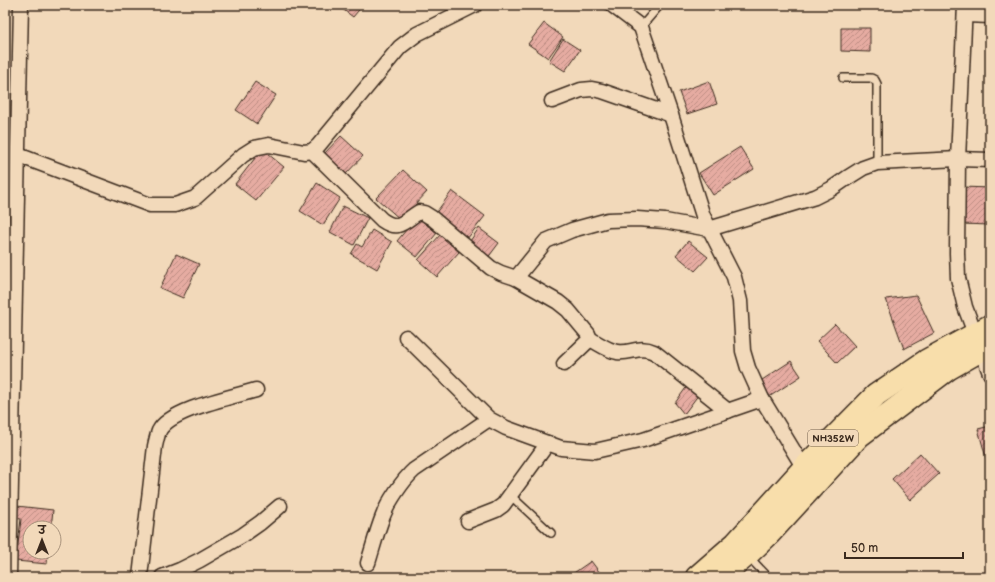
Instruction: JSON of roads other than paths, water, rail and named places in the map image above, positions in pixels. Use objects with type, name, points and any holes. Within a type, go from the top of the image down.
[{"type":"highway","name":"NH352W","points":[[722,577],[741,549],[804,468],[876,395],[926,361],[984,339]]},
{"type":"highway","name":"NH352W","points":[[698,577],[741,549],[769,534],[859,436],[948,369],[984,339]]},
{"type":"street","points":[[9,577],[21,5]]},
{"type":"street","points":[[312,152],[400,47],[417,34],[475,5]]},
{"type":"street","points":[[612,5],[641,27],[703,216],[734,277],[740,301],[743,351],[748,368],[762,399],[804,468]]},
{"type":"street","points":[[990,16],[965,10],[958,159],[957,253],[958,278],[965,307],[984,339],[990,373]]},
{"type":"street","points":[[552,101],[581,90],[592,89],[602,91],[671,115]]},
{"type":"street","points":[[18,155],[150,205],[175,205],[195,198],[243,155],[254,148],[269,145],[304,152],[312,152],[389,225],[397,226],[419,212],[424,213],[432,218],[491,268],[516,278],[558,302],[568,310],[588,334],[590,339],[617,352],[641,349],[654,352],[728,411]]},
{"type":"street","points":[[516,278],[546,241],[572,230],[608,220],[637,219],[665,221],[709,229],[815,197],[831,189],[863,168],[877,164],[958,159],[990,160]]},
{"type":"street","points":[[406,337],[489,419],[506,428],[561,448],[595,450],[644,440],[762,399]]},
{"type":"street","points":[[564,364],[590,339]]},
{"type":"street","points":[[140,577],[155,446],[160,430],[171,418],[194,408],[256,390]]},
{"type":"street","points":[[368,563],[383,514],[395,493],[409,475],[414,470],[489,419]]},
{"type":"street","points":[[468,521],[496,510],[503,504],[548,443]]},
{"type":"street","points":[[162,577],[200,560],[243,535],[280,506]]},
{"type":"lane","points":[[641,27],[660,5]]},
{"type":"lane","points":[[843,78],[871,78],[875,80],[877,84],[877,164]]},
{"type":"lane","points":[[510,495],[551,533]]},
{"type":"lane","points":[[741,549],[768,577]]}]
